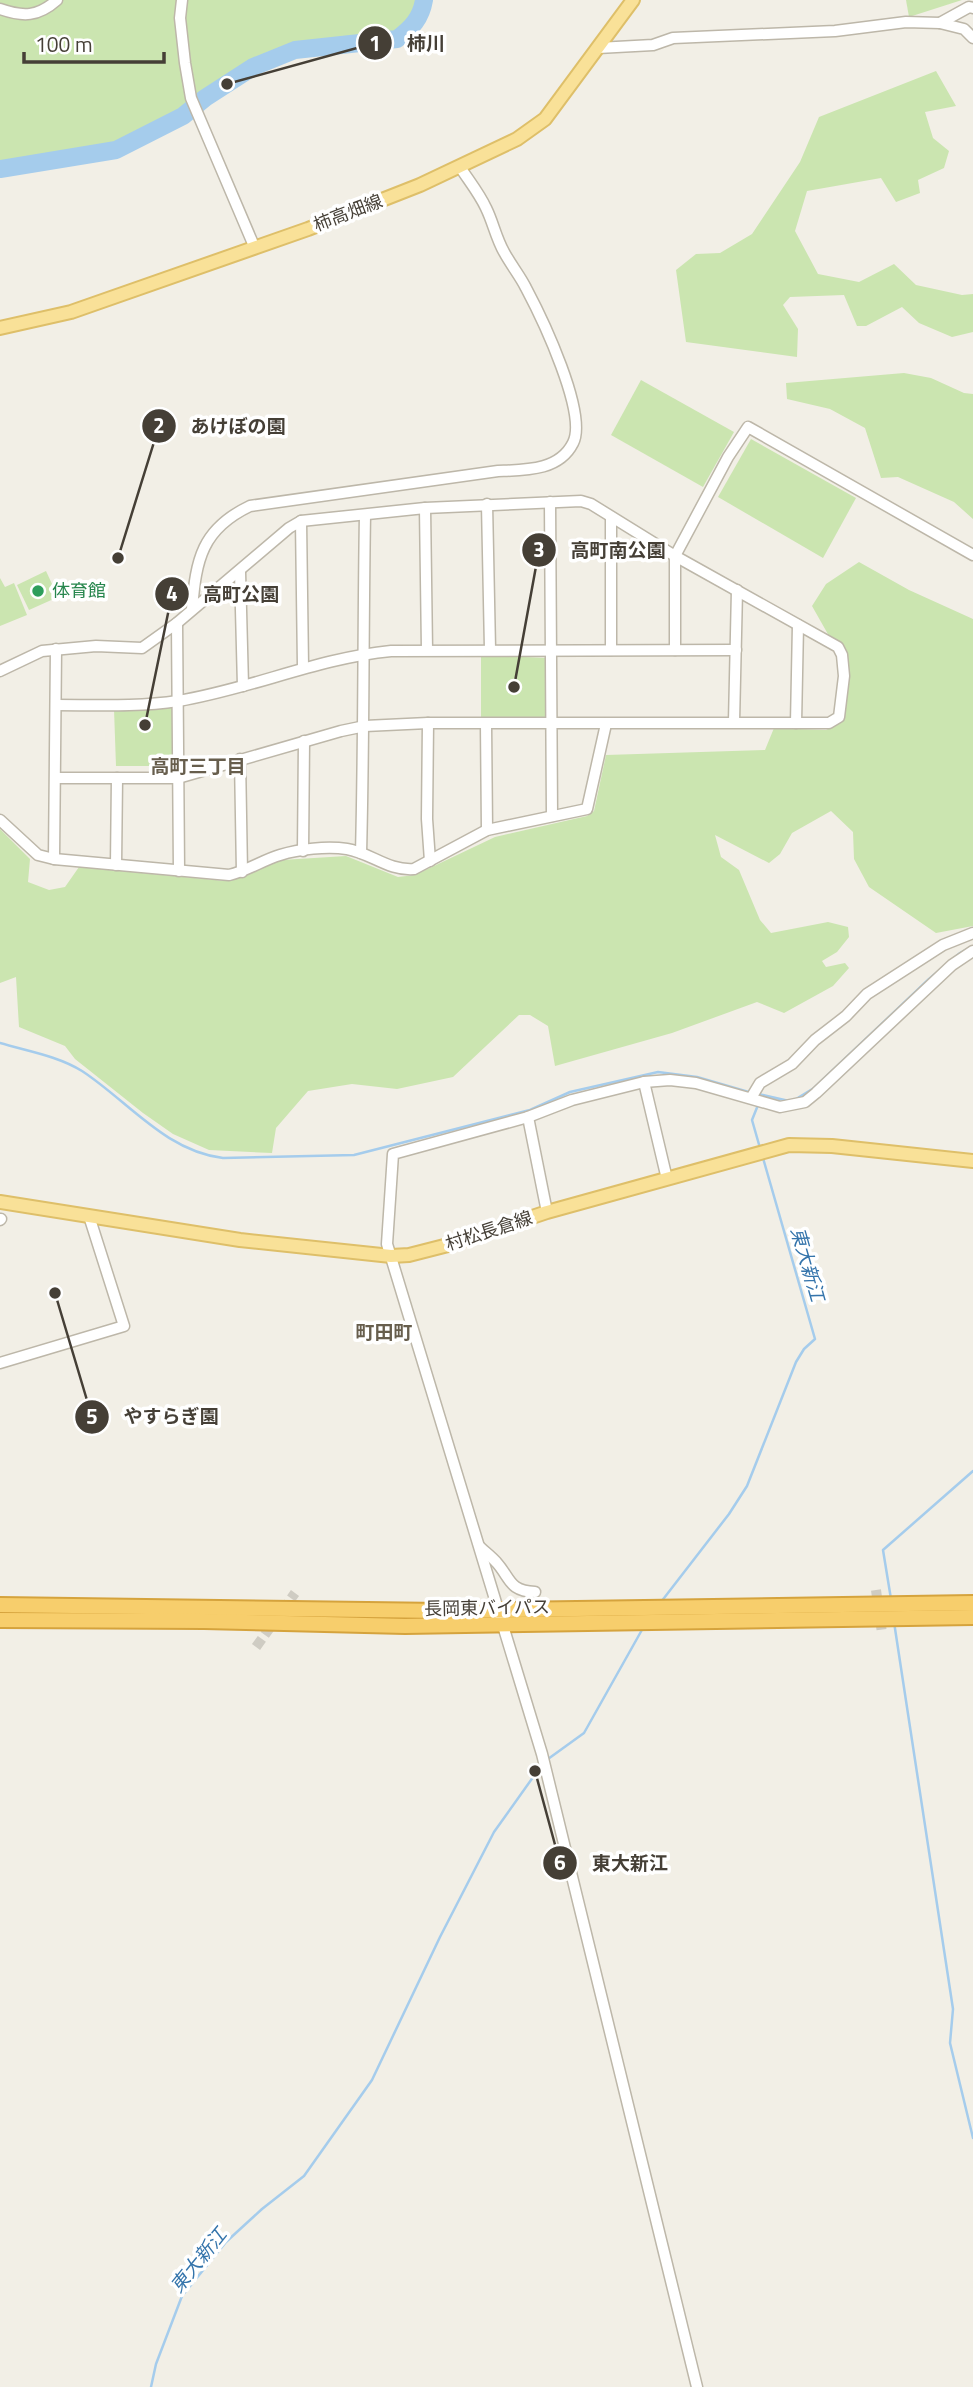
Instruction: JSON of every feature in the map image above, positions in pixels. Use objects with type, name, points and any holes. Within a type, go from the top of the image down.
[{"type":"highway","name":"長岡東バイパス","points":[[0,1605],[498,1609],[973,1603]]},
{"type":"highway","name":"長岡東バイパス","points":[[0,1620],[216,1621],[405,1626],[973,1617]]},
{"type":"main road","name":"柿高畑線","points":[[0,328],[71,312],[377,203],[517,139],[545,120],[633,0]]},
{"type":"main road","name":"村松長倉線","points":[[0,1202],[240,1240],[391,1256],[409,1255],[452,1244],[547,1212],[789,1145],[832,1146],[973,1161]]},
{"type":"street","points":[[0,9],[21,16],[40,11],[57,0]]},
{"type":"street","points":[[182,0],[180,18],[191,98],[254,246]]},
{"type":"street","points":[[940,23],[969,7],[973,8]]},
{"type":"street","points":[[598,48],[632,48],[683,37],[835,31],[906,22],[940,23],[964,29],[973,38]]},
{"type":"street","points":[[192,609],[194,583],[204,548],[221,523],[250,506],[498,471],[522,470],[559,461],[569,450],[578,424],[564,374],[527,290],[503,251],[485,206],[460,167]]},
{"type":"street","points":[[675,650],[675,556],[728,457],[748,427],[973,555]]},
{"type":"street","points":[[0,671],[42,650],[96,646],[142,648],[177,624],[289,528],[301,521],[425,508],[581,501],[591,504],[675,556],[838,648],[842,655],[844,676],[839,717],[829,723],[428,723],[365,726],[178,778],[55,778]]},
{"type":"street","points":[[550,502],[552,816]]},
{"type":"street","points":[[487,505],[489,649]]},
{"type":"street","points":[[425,508],[427,650]]},
{"type":"street","points":[[361,853],[365,726],[362,653],[365,515]]},
{"type":"street","points":[[611,517],[611,650]]},
{"type":"street","points":[[301,521],[303,667]]},
{"type":"street","points":[[240,572],[243,686]]},
{"type":"street","points":[[734,722],[737,590]]},
{"type":"street","points":[[177,624],[179,871]]},
{"type":"street","points":[[796,723],[798,625]]},
{"type":"street","points":[[54,859],[56,649]]},
{"type":"street","points":[[56,705],[178,701],[362,653],[489,649],[736,650]]},
{"type":"street","points":[[428,723],[429,861]]},
{"type":"street","points":[[486,724],[487,830]]},
{"type":"street","points":[[0,820],[38,855],[54,859],[229,875],[281,855],[345,849],[361,853],[389,867],[414,869],[487,830],[587,810],[606,724]]},
{"type":"street","points":[[303,851],[304,741]]},
{"type":"street","points":[[240,759],[242,872]]},
{"type":"street","points":[[116,865],[117,778]]},
{"type":"street","points":[[751,1098],[760,1083],[792,1064],[867,994],[943,945],[973,933]]},
{"type":"street","points":[[697,2387],[542,1754],[387,1244],[393,1153],[528,1117],[572,1100],[644,1082],[670,1080],[696,1083],[780,1107],[806,1102],[952,965],[973,951]]},
{"type":"street","points":[[644,1082],[667,1179]]},
{"type":"street","points":[[528,1117],[547,1212]]},
{"type":"street","points":[[0,1363],[124,1326],[89,1216]]},
{"type":"street","points":[[479,1547],[499,1565],[505,1577],[516,1588],[535,1592]]},
{"type":"green space","points":[[0,0],[418,0],[417,10],[409,25],[395,34],[321,39],[267,52],[209,89],[179,113],[113,146],[0,166]]},
{"type":"green space","points":[[906,0],[962,0],[909,17]]},
{"type":"green space","points":[[936,71],[956,106],[925,112],[933,138],[949,151],[944,168],[918,180],[920,193],[896,202],[881,178],[807,191],[795,231],[818,274],[859,282],[894,264],[916,285],[962,295],[973,294],[973,332],[952,337],[919,323],[902,307],[866,326],[857,326],[844,295],[790,297],[783,305],[798,329],[797,357],[686,342],[676,270],[696,254],[720,253],[752,234],[800,162],[819,117]]},
{"type":"green space","points":[[904,373],[931,378],[964,393],[973,394],[973,519],[954,502],[898,477],[881,478],[865,428],[830,409],[787,399],[786,383]]},
{"type":"green space","points":[[641,380],[734,432],[703,487],[611,435]]},
{"type":"green space","points":[[751,439],[856,498],[823,558],[718,497]]},
{"type":"green space","points":[[859,562],[909,590],[973,619],[973,926],[936,933],[869,887],[854,859],[853,832],[831,811],[792,833],[780,854],[769,863],[715,835],[721,857],[739,870],[760,920],[771,933],[828,922],[848,927],[849,937],[837,952],[822,961],[826,967],[845,963],[849,968],[833,986],[784,1013],[757,1002],[672,1033],[555,1066],[548,1026],[530,1015],[519,1015],[453,1077],[397,1089],[352,1084],[308,1091],[276,1128],[272,1153],[209,1150],[173,1134],[75,1059],[65,1046],[19,1027],[16,977],[0,983],[0,829],[30,859],[28,882],[49,890],[65,887],[79,867],[226,881],[282,860],[346,856],[398,877],[415,875],[495,837],[587,816],[594,811],[606,755],[765,750],[774,728],[826,730],[839,723],[843,712],[841,644],[829,636],[812,606],[826,584]]},
{"type":"green space","name":"体育館","points":[[46,571],[58,597],[29,610],[17,585]]},
{"type":"green space","points":[[0,578],[5,587],[14,583],[27,615],[0,626]]},
{"type":"green space","points":[[481,655],[547,658],[546,717],[481,718]]},
{"type":"green space","points":[[176,707],[176,766],[116,766],[114,709]]},
{"type":"waterway","points":[[0,169],[116,150],[183,116],[205,98],[253,67],[295,50],[397,39],[415,22],[424,0]]},
{"type":"waterway","name":"東大新江","points":[[796,1099],[814,1088],[929,979],[969,948]]},
{"type":"waterway","points":[[0,1043],[73,1066],[165,1135],[183,1146],[223,1158],[354,1155],[530,1110],[570,1092],[658,1072],[697,1077],[752,1093]]},
{"type":"waterway","name":"東大新江","points":[[758,1094],[789,1101]]},
{"type":"waterway","name":"東大新江","points":[[758,1105],[752,1120],[760,1148]]},
{"type":"waterway","name":"東大新江","points":[[661,1602],[729,1514],[747,1486],[796,1362],[804,1349],[815,1339],[763,1158]]},
{"type":"waterway","points":[[891,1599],[883,1550],[973,1471]]},
{"type":"waterway","points":[[894,1622],[953,2009],[950,2043],[973,2138]]},
{"type":"waterway","name":"東大新江","points":[[548,1759],[584,1733],[643,1628]]},
{"type":"waterway","name":"東大新江","points":[[151,2387],[156,2364],[182,2296],[226,2242],[304,2176],[372,2080],[440,1937],[494,1832],[541,1766]]},
{"type":"tunnel","points":[[876,1590],[882,1633]]},
{"type":"tunnel","points":[[256,1647],[295,1593]]},
{"type":"place","name":"柿川","points":[[227,84]]},
{"type":"place","name":"あけぼの園","points":[[118,558]]},
{"type":"place","name":"体育館","points":[[38,591]]},
{"type":"place","name":"高町南公園","points":[[514,687]]},
{"type":"place","name":"高町公園","points":[[145,725]]},
{"type":"place","name":"やすらぎ園","points":[[55,1293]]},
{"type":"place","name":"東大新江","points":[[535,1771]]},
{"type":"district","name":"高町三丁目","points":[[198,766]]},
{"type":"district","name":"町田町","points":[[384,1332]]}]
